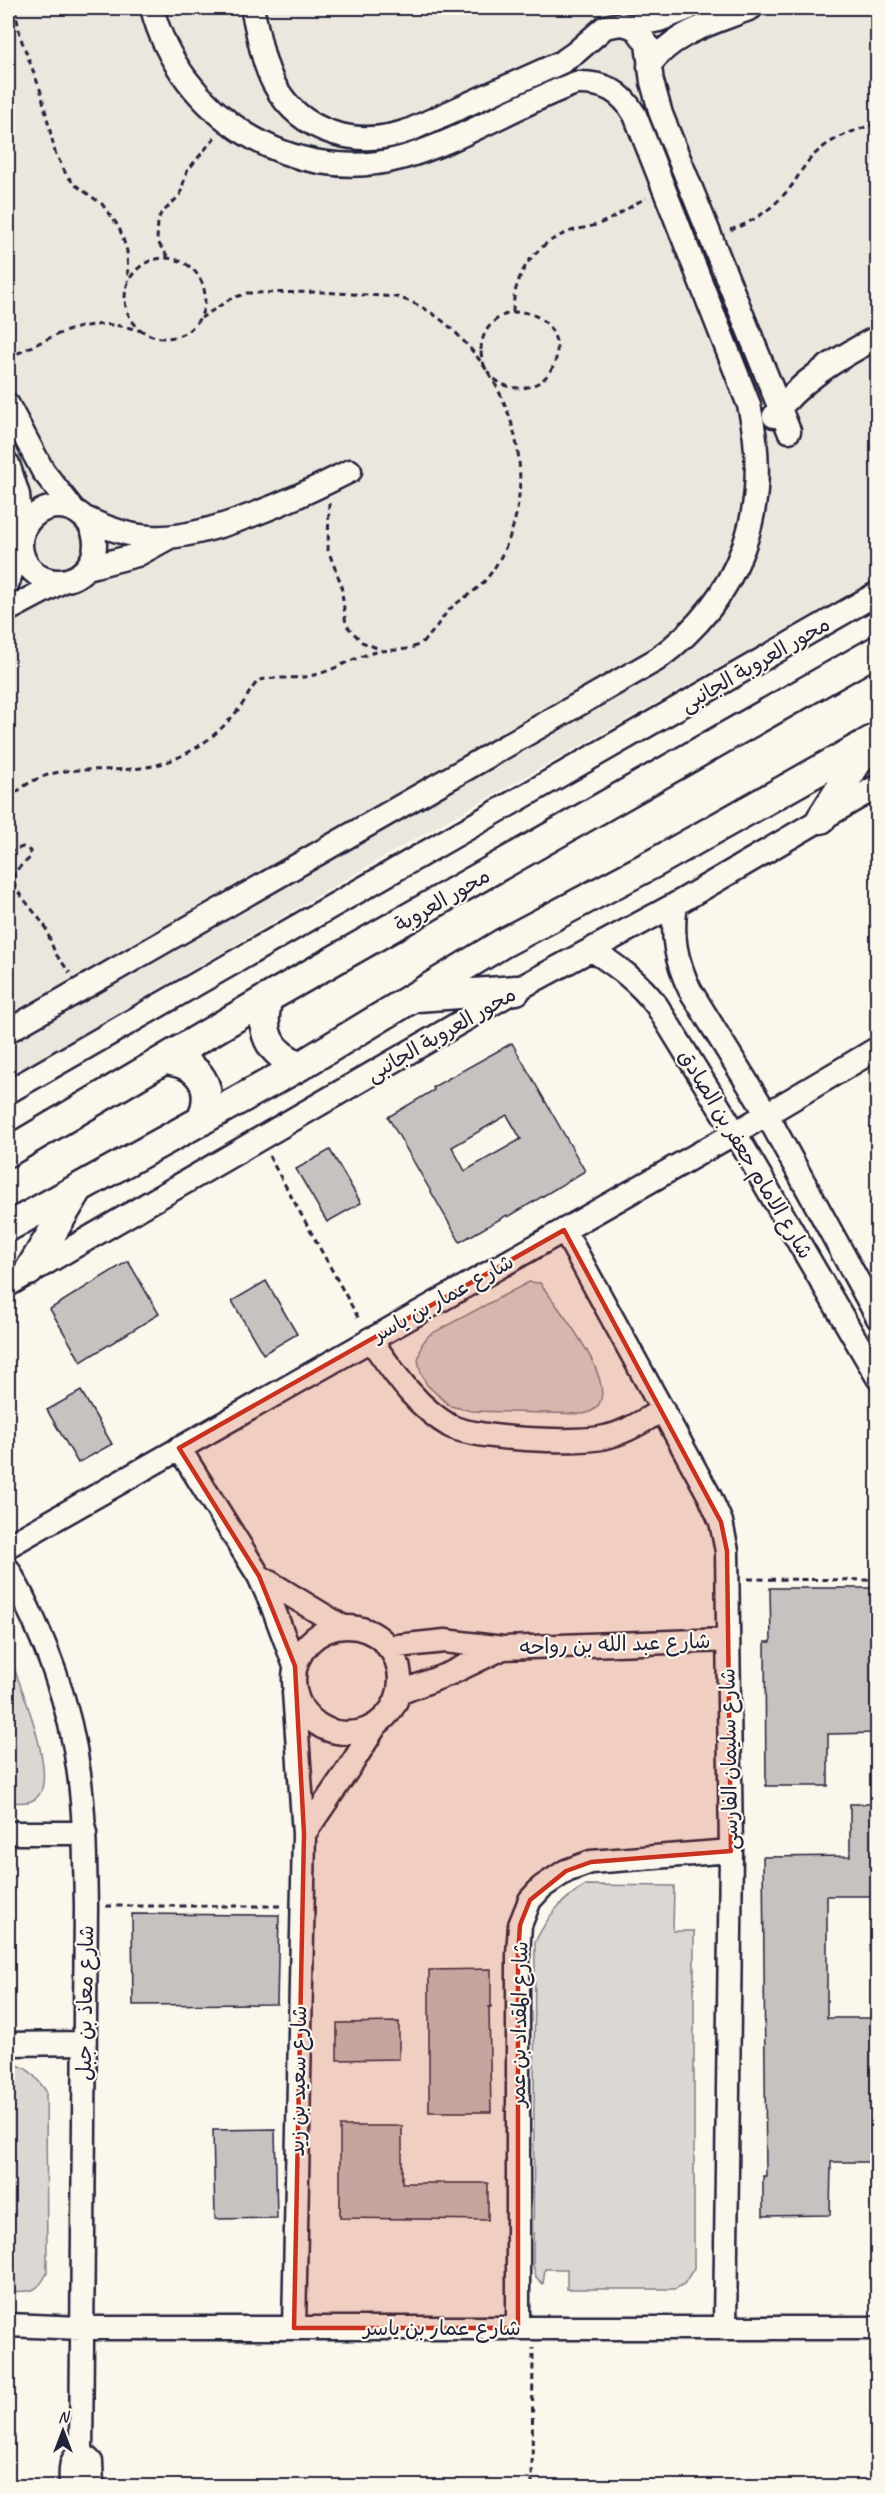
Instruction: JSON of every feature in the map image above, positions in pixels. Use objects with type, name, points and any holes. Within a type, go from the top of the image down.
[{"type":"main road","name":"محور العروبة","points":[[8,1152],[268,998],[878,650]]},
{"type":"main road","points":[[821,819],[874,739]]},
{"type":"main road","points":[[8,1227],[300,1066],[503,943],[658,861],[874,739]]},
{"type":"main road","points":[[412,997],[516,990]]},
{"type":"main road","points":[[268,998],[263,1015],[265,1032],[272,1047],[284,1059],[300,1066]]},
{"type":"main road","points":[[164,1060],[179,1061],[192,1068],[202,1079],[207,1093],[207,1107],[201,1121]]},
{"type":"main road","points":[[18,1278],[79,1188]]},
{"type":"street","points":[[8,1031],[646,666],[676,646],[699,623],[723,591],[744,548],[756,501],[758,477],[756,442],[749,405],[628,103],[618,93],[591,82],[576,83],[425,151],[398,159],[370,163],[322,162],[286,153],[260,142],[227,122],[194,90],[177,67],[164,42],[152,8]]},
{"type":"street","points":[[252,8],[267,68],[283,98],[295,111],[317,127],[341,136],[359,139],[394,136],[410,130],[562,62],[605,27],[621,24],[637,30],[647,44],[649,66],[661,114],[789,431]]},
{"type":"street","points":[[630,26],[659,20],[689,8]]},
{"type":"street","points":[[649,66],[658,53],[679,37],[752,8]]},
{"type":"street","points":[[756,442],[781,407],[820,371],[878,337]]},
{"type":"street","points":[[8,405],[43,471],[93,529],[96,543],[94,556],[87,568],[76,577],[63,581],[8,610]]},
{"type":"street","points":[[8,464],[18,495],[22,556],[29,568],[38,576],[50,581],[63,581]]},
{"type":"street","points":[[87,568],[137,555],[168,538],[254,514],[350,471]]},
{"type":"street","points":[[8,582],[21,539],[33,516],[52,507],[79,514],[117,531],[168,538]]},
{"type":"street","name":"محور العروبة الجانبى","points":[[8,1092],[878,593]]},
{"type":"street","name":"محور العروبة الجانبى","points":[[18,1278],[516,990],[676,904],[878,786]]},
{"type":"street","name":"شارع الامام جعفر بن الصادق","points":[[676,904],[674,936],[680,969],[690,990],[766,1113],[878,1318]]},
{"type":"street","name":"شارع الامام جعفر بن الصادق","points":[[592,950],[643,987],[657,1006],[735,1133],[878,1378]]},
{"type":"street","name":"شارع عمار بن ياسر","points":[[8,1546],[735,1133],[878,1048]]},
{"type":"street","name":"شارع سليمان الفارسى","points":[[564,1230],[709,1495],[721,1522],[727,1551],[731,1851],[725,2328]]},
{"type":"street","points":[[370,1339],[417,1400],[451,1426],[467,1433],[486,1437],[595,1439],[625,1431],[663,1410]]},
{"type":"street","points":[[179,1448],[259,1576],[294,1666],[294,1692],[299,1706],[308,1718],[320,1727],[333,1732],[348,1734],[376,1725]]},
{"type":"street","name":"شارع معاذ بن جبل","points":[[8,1569],[28,1606],[51,1661],[68,1718],[79,1773],[85,1833],[81,2452],[91,2462],[92,2487]]},
{"type":"street","points":[[259,1576],[344,1627],[360,1629],[376,1635],[397,1660],[400,1676],[399,1693],[394,1706],[376,1725],[304,1834]]},
{"type":"street","points":[[294,1666],[308,1643],[318,1635],[344,1627]]},
{"type":"street","name":"شارع عبد الله بن رواحه","points":[[388,1647],[445,1641],[503,1648],[727,1640]]},
{"type":"street","name":"شارع عبد الله بن رواحه","points":[[399,1693],[451,1673],[503,1648]]},
{"type":"street","name":"شارع سعيد بن زيد","points":[[294,1692],[304,1834],[294,2328]]},
{"type":"street","points":[[8,1833],[85,1833]]},
{"type":"street","name":"شارع المقداد بن عمر","points":[[525,2328],[518,1954],[520,1924],[530,1900],[542,1887],[566,1871],[591,1862],[731,1851]]},
{"type":"street","points":[[8,2044],[84,2043]]},
{"type":"street","name":"شارع عمار بن ياسر","points":[[8,2325],[82,2328],[878,2328]]},
{"type":"street","name":"شارع معاذ بن جبل","points":[[71,2487],[71,2463],[74,2457],[81,2452]]},
{"type":"path","points":[[15,8],[20,36],[41,92],[55,152],[74,184],[102,204],[119,227],[127,251],[128,281]]},
{"type":"path","points":[[168,257],[157,241],[160,215],[180,195],[188,171],[227,122]]},
{"type":"path","points":[[710,237],[742,226],[768,210],[792,185],[811,158],[832,141],[878,123]]},
{"type":"path","points":[[513,312],[517,281],[529,260],[538,250],[563,234],[612,218],[664,189]]},
{"type":"path","points":[[142,331],[135,325],[126,309],[125,291],[133,273],[148,261],[168,257],[185,262],[199,274],[206,291],[201,318]]},
{"type":"path","points":[[8,358],[60,333],[84,325],[112,324],[160,338],[179,336],[230,299],[247,293],[323,292],[396,297],[424,307],[437,315],[460,337],[486,369],[500,382],[519,387],[537,383],[552,370],[557,352],[556,342],[548,324],[532,314],[513,312],[496,320],[485,334],[481,352],[486,369],[511,417],[519,458],[520,491],[511,531],[487,579],[475,592],[452,607],[423,642],[404,650],[370,654],[316,675],[256,681],[242,705],[223,727],[198,746],[173,759],[142,768],[111,770],[83,768],[54,772],[25,785],[8,800]]},
{"type":"path","points":[[329,482],[328,550],[341,584],[346,625],[362,642],[384,651]]},
{"type":"path","points":[[8,852],[23,847],[30,851],[30,858],[14,872],[15,888],[45,926],[55,954],[80,990]]},
{"type":"path","points":[[260,1139],[370,1339]]},
{"type":"path","points":[[728,1579],[878,1580]]},
{"type":"path","points":[[86,1906],[301,1906]]},
{"type":"path","points":[[525,2328],[532,2487]]},
{"type":"highlighted area","points":[[564,1230],[721,1522],[727,1551],[731,1851],[591,1862],[566,1871],[530,1900],[520,1925],[518,1954],[518,2328],[294,2328],[304,1834],[295,1666],[259,1576],[179,1448]]},
{"type":"shaded area","points":[[8,8],[878,8],[877,579],[411,841],[8,1078]]},
{"type":"shaded area","points":[[529,1282],[540,1283],[588,1353],[598,1374],[602,1392],[598,1406],[583,1414],[472,1411],[450,1406],[427,1385],[421,1373],[418,1360],[422,1344],[429,1335]]},
{"type":"shaded area","points":[[8,1653],[40,1748],[43,1785],[38,1796],[32,1801],[8,1802]]},
{"type":"shaded area","points":[[586,1885],[674,1886],[673,1931],[694,1931],[694,2268],[684,2284],[675,2289],[567,2289],[567,2269],[545,2269],[543,2284],[536,2277],[533,2265],[535,1942],[556,1909]]},
{"type":"shaded area","points":[[8,2064],[25,2069],[46,2091],[47,2273],[40,2285],[27,2291],[8,2291]]},
{"type":"building","points":[[512,1043],[585,1171],[508,1217],[507,1215],[460,1242],[388,1117],[434,1090],[433,1087]],"holes":[[[507,1115],[521,1139],[465,1171],[452,1147]]]},
{"type":"building","points":[[330,1150],[361,1203],[327,1222],[296,1169]]},
{"type":"building","points":[[128,1261],[159,1314],[81,1362],[50,1309]]},
{"type":"building","points":[[266,1281],[297,1334],[263,1354],[232,1301]]},
{"type":"building","points":[[81,1391],[112,1444],[78,1463],[47,1410]]},
{"type":"building","points":[[770,1588],[878,1588],[878,1733],[828,1734],[828,1786],[766,1786],[765,1642],[771,1642]]},
{"type":"building","points":[[850,1804],[878,1804],[878,1896],[827,1896],[827,2018],[878,2018],[878,2162],[831,2162],[830,2215],[763,2216],[763,2176],[766,2176],[763,1857],[850,1856]]},
{"type":"building","points":[[132,1914],[279,1915],[277,2004],[133,2005]]},
{"type":"building","points":[[491,1969],[491,2007],[489,2007],[491,2112],[429,2112],[429,1970]]},
{"type":"building","points":[[399,2022],[399,2059],[337,2060],[337,2023]]},
{"type":"building","points":[[340,2126],[402,2126],[402,2183],[488,2183],[488,2220],[340,2218]]},
{"type":"building","points":[[275,2129],[277,2218],[215,2219],[213,2130]]}]
